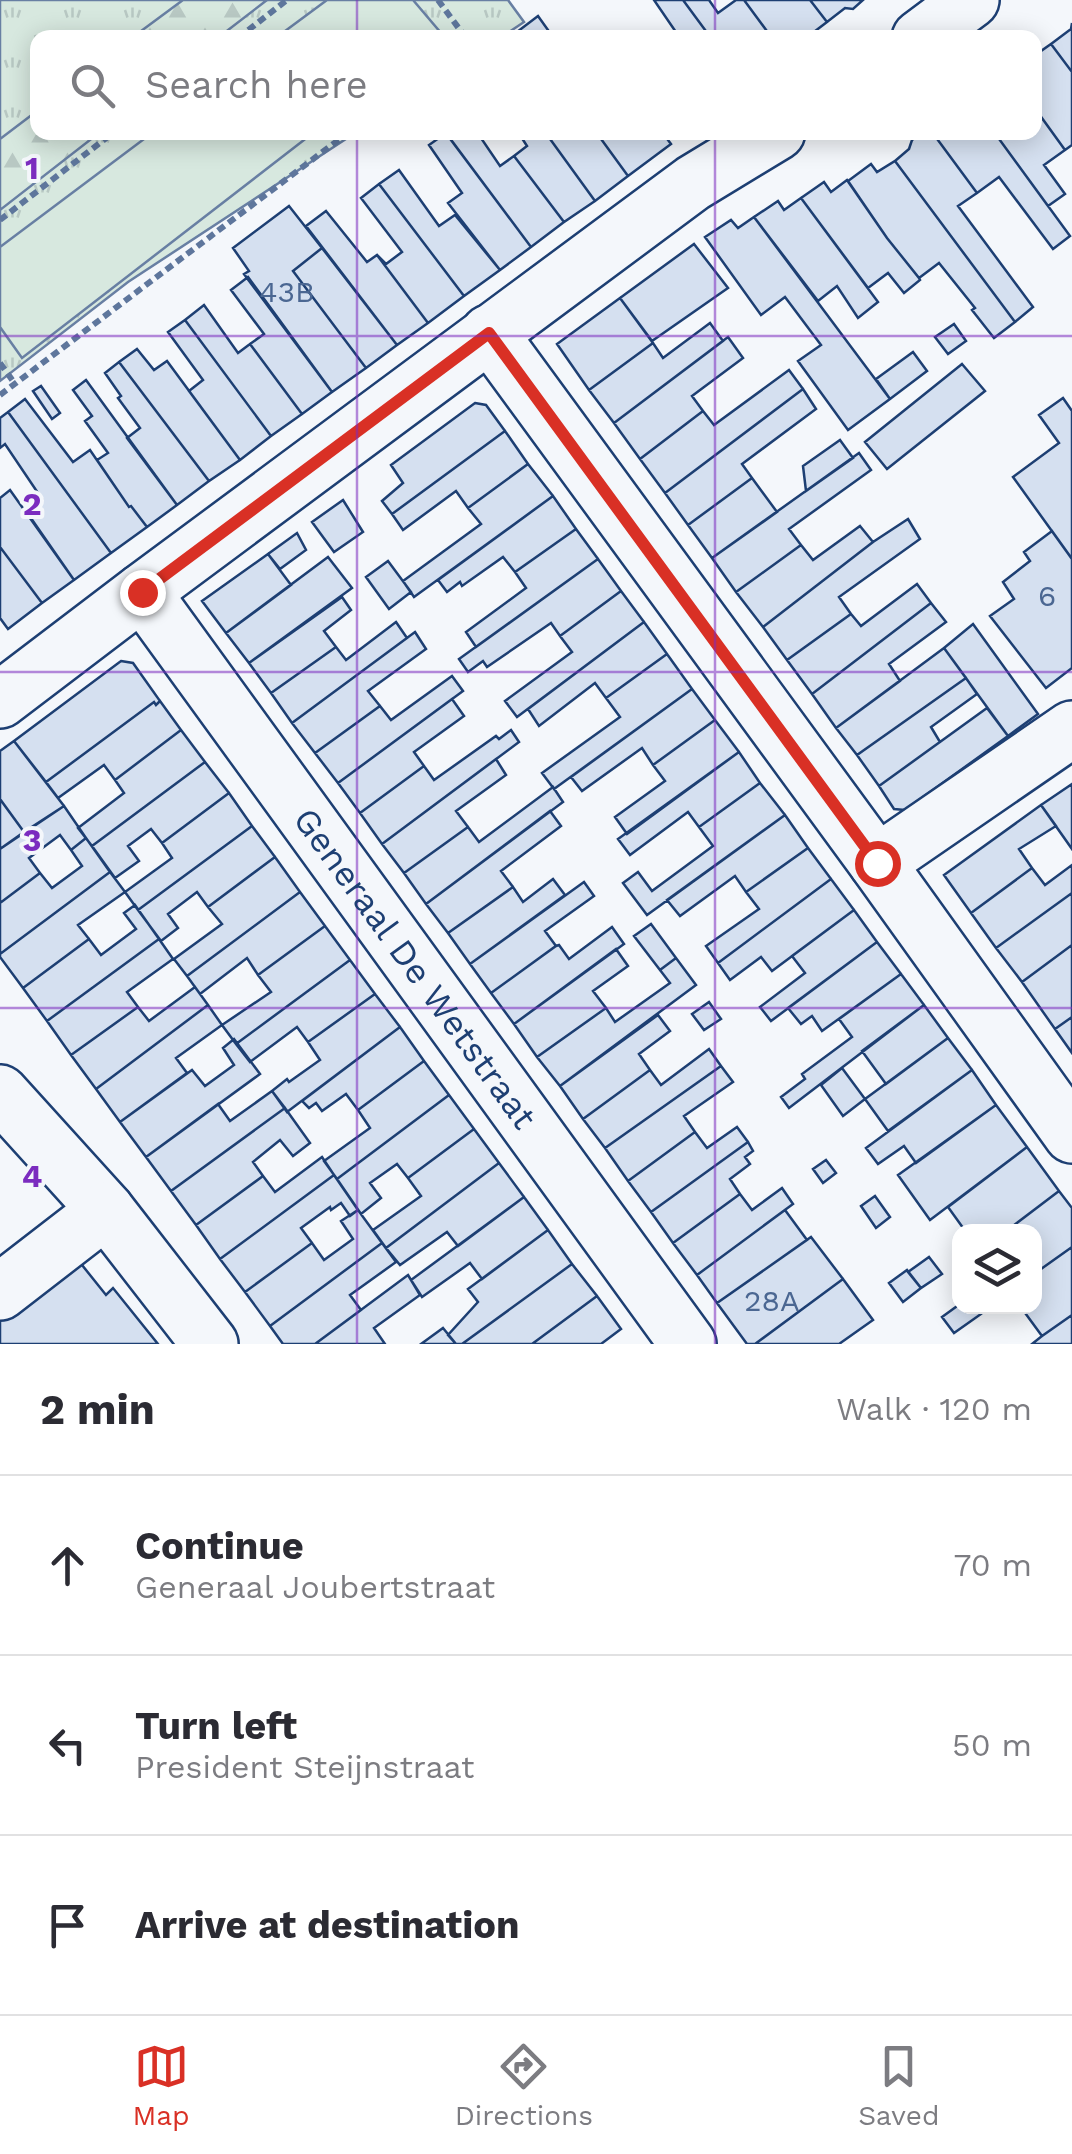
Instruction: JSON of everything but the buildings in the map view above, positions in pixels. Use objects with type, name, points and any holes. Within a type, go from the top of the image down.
[{"type":"street","points":[[931,30],[972,0]]},
{"type":"street","points":[[0,700],[693,183],[763,140]]},
{"type":"street","points":[[489,333],[1072,1135]]},
{"type":"street","name":"Generaal De Wetstraat","points":[[142,592],[688,1344]]},
{"type":"street","points":[[877,863],[1072,728]]},
{"type":"street","points":[[0,1092],[106,1210],[210,1344]]},
{"type":"street","points":[[0,1292],[106,1210]]},
{"type":"path","points":[[248,30],[287,0]]},
{"type":"path","points":[[438,0],[460,30]]},
{"type":"path","points":[[0,220],[104,140]]},
{"type":"path","points":[[0,395],[338,140]]},
{"type":"path","points":[[0,363],[15,384]]},
{"type":"green space","points":[[0,0],[508,0],[524,22],[512,30],[30,30],[30,140],[344,140],[128,282],[0,381]]},
{"type":"green space","points":[[183,0],[267,0],[228,30],[142,30]]},
{"type":"green space","points":[[327,0],[413,0],[438,30],[286,30]]},
{"type":"green space","points":[[30,116],[30,140],[90,140],[0,210],[0,139]]},
{"type":"green space","points":[[143,140],[304,140],[22,358],[0,327],[0,247]]},
{"type":"route","points":[[142,592],[489,333],[877,863]]}]
